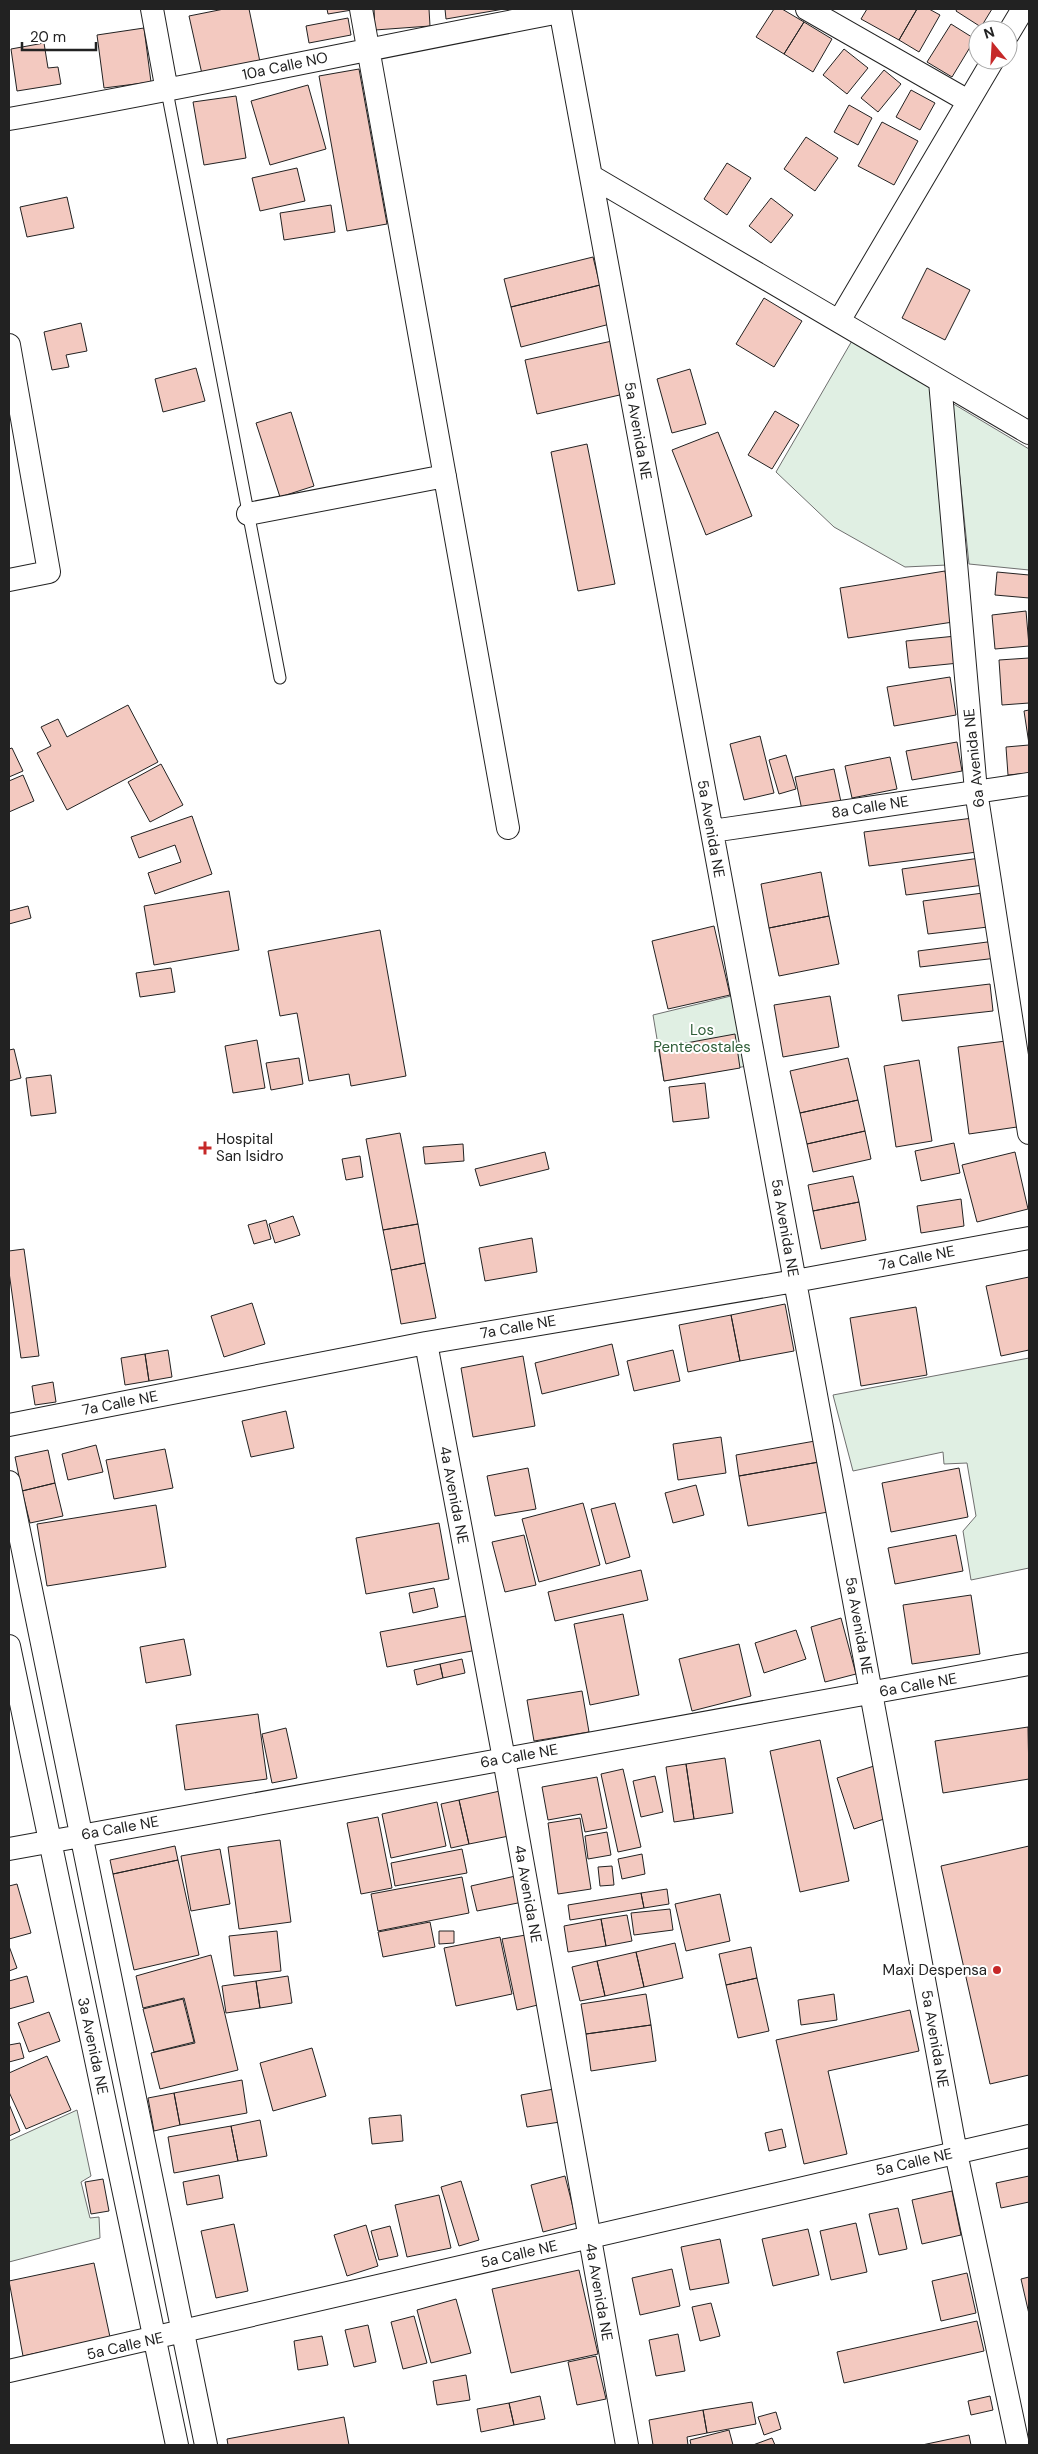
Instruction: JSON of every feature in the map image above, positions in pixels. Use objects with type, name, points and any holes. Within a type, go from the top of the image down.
[{"type":"street","points":[[152,9],[167,91]]},
{"type":"street","points":[[361,9],[508,828]]},
{"type":"street","points":[[808,9],[968,101]]},
{"type":"street","points":[[1016,20],[1023,9]]},
{"type":"street","name":"10a Calle NO","points":[[9,119],[167,91],[560,11]]},
{"type":"street","name":"5a Avenida NE","points":[[560,11],[956,2153],[1018,2445]]},
{"type":"street","points":[[839,321],[986,70]]},
{"type":"street","points":[[590,176],[1029,433]]},
{"type":"street","points":[[9,345],[50,572],[9,580]]},
{"type":"street","name":"6a Avenida NE","points":[[940,381],[976,791],[1029,1133]]},
{"type":"street","points":[[248,514],[445,476]]},
{"type":"street","name":"8a Calle NE","points":[[712,831],[1029,784]]},
{"type":"street","name":"7a Calle NE","points":[[9,1425],[426,1343],[795,1281],[1029,1238]]},
{"type":"street","name":"4a Avenida NE","points":[[426,1343],[504,1759],[626,2445]]},
{"type":"street","points":[[9,1482],[206,2445]]},
{"type":"street","name":"3a Avenida NE","points":[[9,1646],[177,2445]]},
{"type":"street","name":"6a Calle NE","points":[[9,1849],[1029,1664]]},
{"type":"street","name":"5a Calle NE","points":[[9,2371],[183,2333],[1029,2136]]},
{"type":"lane","points":[[167,91],[280,678]]},
{"type":"green space","points":[[853,339],[932,386],[947,565],[905,567],[834,527],[776,472]]},
{"type":"green space","points":[[952,403],[1029,449],[1029,570],[969,564]]},
{"type":"green space","name":"Los Pentecostales","points":[[735,995],[747,1066],[664,1081],[653,1015]]},
{"type":"green space","points":[[1029,1358],[1029,1568],[971,1580],[963,1531],[976,1516],[967,1463],[944,1464],[943,1452],[853,1471],[833,1395]]},
{"type":"green space","points":[[77,2110],[91,2176],[81,2182],[90,2218],[99,2217],[100,2238],[9,2262],[9,2141]]},
{"type":"building","points":[[224,9],[249,9],[260,62],[202,74],[189,16]]},
{"type":"building","points":[[327,9],[358,9],[328,14]]},
{"type":"building","points":[[374,9],[429,9],[430,26],[375,30]]},
{"type":"building","points":[[445,9],[504,9],[446,19]]},
{"type":"building","points":[[774,9],[782,9],[804,22],[784,54],[756,37]]},
{"type":"building","points":[[867,9],[917,9],[899,40],[861,19]]},
{"type":"building","points":[[917,9],[929,9],[940,15],[919,52],[899,40]]},
{"type":"building","points":[[957,9],[992,9],[985,20],[970,20],[956,11]]},
{"type":"building","points":[[348,18],[351,35],[309,43],[306,26]]},
{"type":"building","points":[[804,22],[832,39],[813,72],[784,54]]},
{"type":"building","points":[[951,24],[968,35],[968,51],[952,77],[927,62]]},
{"type":"building","points":[[144,28],[151,82],[104,88],[97,35]]},
{"type":"building","points":[[44,43],[48,68],[58,67],[61,84],[17,91],[11,49]]},
{"type":"building","points":[[844,49],[868,68],[847,94],[823,75]]},
{"type":"building","points":[[359,69],[387,224],[347,231],[319,76]]},
{"type":"building","points":[[884,70],[901,84],[878,112],[861,98]]},
{"type":"building","points":[[308,85],[326,149],[270,165],[251,101]]},
{"type":"building","points":[[911,90],[935,103],[920,130],[896,117]]},
{"type":"building","points":[[236,96],[246,158],[204,165],[193,102]]},
{"type":"building","points":[[849,105],[872,118],[858,145],[834,132]]},
{"type":"building","points":[[882,122],[918,141],[894,185],[858,166]]},
{"type":"building","points":[[806,137],[838,158],[815,191],[784,169]]},
{"type":"building","points":[[727,163],[751,178],[727,215],[704,199]]},
{"type":"building","points":[[297,168],[305,201],[260,211],[252,178]]},
{"type":"building","points":[[67,197],[74,228],[27,237],[20,207]]},
{"type":"building","points":[[771,198],[793,215],[771,243],[749,226]]},
{"type":"building","points":[[331,205],[335,232],[284,240],[280,213]]},
{"type":"building","points":[[593,257],[600,285],[511,307],[504,279]]},
{"type":"building","points":[[927,268],[970,290],[945,340],[902,318]]},
{"type":"building","points":[[600,285],[610,324],[521,347],[511,307]]},
{"type":"building","points":[[764,298],[802,321],[774,367],[736,344]]},
{"type":"building","points":[[81,323],[87,351],[66,355],[69,367],[52,370],[44,332]]},
{"type":"building","points":[[612,341],[624,394],[537,414],[525,360]]},
{"type":"building","points":[[196,368],[205,401],[163,412],[155,379]]},
{"type":"building","points":[[690,369],[706,424],[672,433],[657,379]]},
{"type":"building","points":[[775,411],[799,425],[772,469],[748,455]]},
{"type":"building","points":[[291,412],[314,486],[280,497],[256,423]]},
{"type":"building","points":[[718,432],[752,516],[706,535],[672,450]]},
{"type":"building","points":[[587,444],[615,584],[578,591],[551,452]]},
{"type":"building","points":[[945,571],[953,622],[848,638],[840,588]]},
{"type":"building","points":[[997,572],[1029,575],[1029,598],[995,595]]},
{"type":"building","points":[[1026,611],[1029,646],[995,649],[992,615]]},
{"type":"building","points":[[956,636],[959,663],[909,668],[906,641]]},
{"type":"building","points":[[1029,658],[1029,703],[1002,705],[999,660]]},
{"type":"building","points":[[950,677],[956,715],[894,726],[887,687]]},
{"type":"building","points":[[128,705],[158,762],[67,810],[37,753],[51,746],[41,727],[58,719],[67,737]]},
{"type":"building","points":[[1029,710],[1029,744],[1024,711]]},
{"type":"building","points":[[760,736],[774,793],[744,800],[730,744]]},
{"type":"building","points":[[957,742],[962,771],[912,780],[906,751]]},
{"type":"building","points":[[1029,745],[1029,773],[1008,775],[1006,747]]},
{"type":"building","points":[[12,748],[23,771],[9,777],[9,749]]},
{"type":"building","points":[[786,755],[796,789],[779,794],[769,760]]},
{"type":"building","points":[[890,757],[897,789],[852,798],[845,766]]},
{"type":"building","points":[[161,764],[183,805],[150,822],[128,782]]},
{"type":"building","points":[[834,769],[841,802],[802,810],[795,777]]},
{"type":"building","points":[[23,775],[34,801],[9,812],[9,781]]},
{"type":"building","points":[[192,816],[212,874],[155,894],[148,873],[181,862],[175,845],[139,858],[131,837]]},
{"type":"building","points":[[973,818],[977,852],[869,866],[864,832]]},
{"type":"building","points":[[980,858],[984,885],[906,895],[902,869]]},
{"type":"building","points":[[821,872],[829,916],[769,928],[761,884]]},
{"type":"building","points":[[229,891],[239,950],[154,965],[144,906]]},
{"type":"building","points":[[983,893],[988,927],[928,934],[923,901]]},
{"type":"building","points":[[28,906],[31,918],[9,924],[9,911]]},
{"type":"building","points":[[829,916],[839,964],[779,976],[769,928]]},
{"type":"building","points":[[714,926],[730,995],[668,1009],[652,941]]},
{"type":"building","points":[[380,930],[406,1076],[351,1086],[349,1074],[309,1081],[297,1013],[280,1016],[268,951]]},
{"type":"building","points":[[995,941],[997,958],[920,967],[918,951]]},
{"type":"building","points":[[171,968],[175,992],[140,997],[136,973]]},
{"type":"building","points":[[990,984],[993,1011],[902,1021],[898,995]]},
{"type":"building","points":[[830,996],[839,1047],[783,1057],[774,1005]]},
{"type":"building","points":[[735,1034],[740,1068],[664,1081],[659,1048]]},
{"type":"building","points":[[257,1040],[265,1088],[233,1093],[225,1046]]},
{"type":"building","points":[[1006,1041],[1017,1127],[969,1134],[958,1047]]},
{"type":"building","points":[[14,1049],[21,1078],[9,1081],[9,1050]]},
{"type":"building","points":[[299,1058],[303,1084],[271,1090],[266,1063]]},
{"type":"building","points":[[848,1058],[858,1100],[800,1113],[790,1071]]},
{"type":"building","points":[[919,1060],[932,1141],[896,1147],[884,1066]]},
{"type":"building","points":[[51,1075],[56,1113],[31,1116],[26,1078]]},
{"type":"building","points":[[705,1083],[709,1118],[673,1122],[669,1087]]},
{"type":"building","points":[[858,1100],[865,1131],[807,1144],[800,1113]]},
{"type":"building","points":[[865,1131],[871,1159],[813,1172],[807,1144]]},
{"type":"building","points":[[400,1133],[418,1224],[383,1230],[366,1139]]},
{"type":"building","points":[[954,1143],[960,1173],[921,1181],[915,1151]]},
{"type":"building","points":[[463,1144],[464,1161],[425,1164],[423,1147]]},
{"type":"building","points":[[545,1152],[549,1169],[480,1186],[475,1169]]},
{"type":"building","points":[[1015,1152],[1028,1209],[977,1222],[962,1165]]},
{"type":"building","points":[[360,1156],[363,1177],[346,1180],[342,1159]]},
{"type":"building","points":[[853,1176],[859,1202],[813,1211],[808,1185]]},
{"type":"building","points":[[961,1199],[964,1226],[921,1233],[917,1206]]},
{"type":"building","points":[[859,1202],[866,1240],[821,1249],[813,1211]]},
{"type":"building","points":[[293,1216],[300,1235],[275,1243],[269,1224]]},
{"type":"building","points":[[266,1220],[271,1239],[254,1244],[248,1225]]},
{"type":"building","points":[[418,1224],[425,1263],[391,1270],[383,1230]]},
{"type":"building","points":[[532,1238],[537,1272],[485,1281],[479,1248]]},
{"type":"building","points":[[24,1249],[39,1356],[21,1358],[9,1272],[9,1251]]},
{"type":"building","points":[[425,1263],[436,1318],[401,1324],[391,1270]]},
{"type":"building","points":[[1029,1277],[1029,1350],[1001,1356],[986,1286]]},
{"type":"building","points":[[252,1303],[265,1344],[224,1357],[211,1316]]},
{"type":"building","points":[[785,1304],[794,1351],[740,1361],[731,1315]]},
{"type":"building","points":[[916,1307],[927,1375],[861,1386],[850,1318]]},
{"type":"building","points":[[731,1315],[740,1361],[688,1372],[679,1325]]},
{"type":"building","points":[[612,1344],[619,1375],[542,1394],[535,1363]]},
{"type":"building","points":[[168,1350],[172,1377],[149,1381],[145,1354]]},
{"type":"building","points":[[673,1350],[680,1381],[634,1391],[627,1361]]},
{"type":"building","points":[[145,1354],[149,1381],[125,1385],[121,1358]]},
{"type":"building","points":[[523,1356],[535,1426],[473,1437],[461,1368]]},
{"type":"building","points":[[53,1382],[56,1402],[35,1405],[32,1386]]},
{"type":"building","points":[[286,1411],[294,1448],[251,1457],[242,1421]]},
{"type":"building","points":[[721,1437],[726,1473],[678,1480],[673,1444]]},
{"type":"building","points":[[815,1441],[819,1462],[739,1476],[736,1455]]},
{"type":"building","points":[[96,1445],[103,1472],[68,1480],[62,1454]]},
{"type":"building","points":[[165,1449],[173,1488],[114,1499],[106,1460]]},
{"type":"building","points":[[48,1450],[55,1483],[22,1491],[15,1457]]},
{"type":"building","points":[[819,1462],[828,1512],[748,1526],[739,1476]]},
{"type":"building","points":[[528,1468],[536,1509],[495,1516],[487,1476]]},
{"type":"building","points":[[959,1468],[968,1517],[891,1532],[882,1483]]},
{"type":"building","points":[[55,1483],[63,1516],[30,1523],[22,1491]]},
{"type":"building","points":[[696,1485],[704,1515],[673,1523],[665,1493]]},
{"type":"building","points":[[583,1503],[600,1565],[539,1582],[522,1519]]},
{"type":"building","points":[[615,1503],[630,1557],[606,1564],[591,1509]]},
{"type":"building","points":[[156,1505],[166,1567],[47,1586],[37,1524]]},
{"type":"building","points":[[439,1523],[449,1579],[366,1594],[356,1538]]},
{"type":"building","points":[[524,1535],[536,1585],[505,1592],[492,1542]]},
{"type":"building","points":[[956,1535],[963,1571],[895,1584],[888,1548]]},
{"type":"building","points":[[641,1570],[648,1600],[555,1621],[548,1592]]},
{"type":"building","points":[[434,1588],[438,1607],[413,1613],[409,1593]]},
{"type":"building","points":[[971,1595],[980,1654],[912,1664],[903,1605]]},
{"type":"building","points":[[623,1614],[639,1695],[590,1705],[574,1624]]},
{"type":"building","points":[[471,1615],[477,1650],[387,1667],[380,1632]]},
{"type":"building","points":[[841,1618],[856,1674],[825,1682],[811,1627]]},
{"type":"building","points":[[796,1630],[806,1659],[764,1673],[755,1643]]},
{"type":"building","points":[[184,1639],[191,1675],[146,1683],[140,1647]]},
{"type":"building","points":[[739,1644],[751,1696],[692,1711],[679,1659]]},
{"type":"building","points":[[462,1659],[465,1673],[443,1678],[440,1664]]},
{"type":"building","points":[[440,1664],[443,1678],[417,1685],[414,1670]]},
{"type":"building","points":[[582,1691],[589,1732],[534,1741],[527,1700]]},
{"type":"building","points":[[258,1714],[267,1779],[185,1790],[176,1725]]},
{"type":"building","points":[[1028,1727],[1029,1779],[943,1793],[935,1741]]},
{"type":"building","points":[[286,1728],[297,1778],[272,1783],[262,1734]]},
{"type":"building","points":[[820,1740],[849,1881],[800,1892],[770,1751]]},
{"type":"building","points":[[725,1758],[733,1813],[694,1819],[686,1764]]},
{"type":"building","points":[[686,1764],[694,1819],[674,1822],[666,1767]]},
{"type":"building","points":[[877,1765],[887,1818],[854,1829],[837,1778]]},
{"type":"building","points":[[623,1769],[641,1847],[618,1852],[601,1774]]},
{"type":"building","points":[[655,1776],[663,1812],[641,1817],[633,1781]]},
{"type":"building","points":[[597,1777],[607,1828],[585,1832],[581,1814],[548,1820],[542,1787]]},
{"type":"building","points":[[500,1791],[509,1836],[469,1844],[459,1800]]},
{"type":"building","points":[[459,1800],[469,1844],[451,1848],[441,1804]]},
{"type":"building","points":[[437,1802],[446,1846],[391,1858],[382,1814]]},
{"type":"building","points":[[378,1817],[392,1888],[361,1894],[347,1823]]},
{"type":"building","points":[[580,1818],[591,1889],[558,1894],[548,1823]]},
{"type":"building","points":[[607,1832],[611,1855],[588,1859],[585,1836]]},
{"type":"building","points":[[280,1840],[291,1922],[239,1929],[228,1847]]},
{"type":"building","points":[[175,1846],[178,1860],[113,1874],[110,1860]]},
{"type":"building","name":"Maxi Despensa","points":[[1029,1846],[1029,2075],[990,2084],[941,1866]]},
{"type":"building","points":[[220,1849],[230,1904],[191,1911],[181,1856]]},
{"type":"building","points":[[462,1849],[467,1873],[395,1886],[391,1863]]},
{"type":"building","points":[[642,1854],[645,1874],[622,1879],[618,1859]]},
{"type":"building","points":[[178,1860],[199,1955],[134,1970],[113,1874]]},
{"type":"building","points":[[612,1866],[614,1885],[600,1886],[598,1867]]},
{"type":"building","points":[[520,1875],[523,1902],[477,1911],[471,1886]]},
{"type":"building","points":[[462,1877],[469,1913],[378,1931],[371,1894]]},
{"type":"building","points":[[17,1884],[31,1933],[9,1939],[9,1886]]},
{"type":"building","points":[[667,1889],[669,1904],[644,1908],[641,1893]]},
{"type":"building","points":[[641,1893],[644,1908],[570,1920],[568,1905]]},
{"type":"building","points":[[720,1894],[730,1941],[686,1951],[675,1904]]},
{"type":"building","points":[[670,1909],[673,1930],[634,1935],[631,1913]]},
{"type":"building","points":[[627,1915],[632,1941],[606,1946],[601,1919]]},
{"type":"building","points":[[601,1919],[606,1946],[568,1952],[564,1926]]},
{"type":"building","points":[[430,1922],[435,1947],[383,1957],[378,1932]]},
{"type":"building","points":[[277,1931],[281,1971],[234,1976],[229,1936]]},
{"type":"building","points":[[439,1931],[454,1931],[454,1943],[439,1944]]},
{"type":"building","points":[[532,1934],[546,2003],[517,2010],[502,1939]]},
{"type":"building","points":[[500,1937],[512,1994],[456,2006],[444,1948]]},
{"type":"building","points":[[675,1943],[683,1978],[644,1987],[636,1952]]},
{"type":"building","points":[[9,1946],[17,1968],[9,1971]]},
{"type":"building","points":[[751,1947],[757,1978],[726,1985],[719,1954]]},
{"type":"building","points":[[636,1952],[644,1987],[605,1996],[597,1961]]},
{"type":"building","points":[[211,1955],[238,2070],[160,2089],[151,2053],[195,2043],[184,1998],[143,2008],[136,1976]]},
{"type":"building","points":[[597,1961],[605,1996],[580,2001],[572,1967]]},
{"type":"building","points":[[27,1976],[34,2002],[9,2009],[9,1981]]},
{"type":"building","points":[[288,1976],[292,2003],[260,2008],[256,1981]]},
{"type":"building","points":[[757,1978],[769,2031],[738,2038],[726,1985]]},
{"type":"building","points":[[256,1981],[260,2008],[226,2013],[222,1986]]},
{"type":"building","points":[[646,1994],[651,2025],[586,2034],[581,2004]]},
{"type":"building","points":[[834,1994],[837,2020],[801,2025],[798,2000]]},
{"type":"building","points":[[183,1999],[194,2042],[154,2052],[143,2009]]},
{"type":"building","points":[[910,2010],[919,2051],[828,2071],[847,2154],[804,2164],[776,2040]]},
{"type":"building","points":[[49,2012],[60,2041],[29,2052],[18,2023]]},
{"type":"building","points":[[651,2025],[656,2061],[591,2071],[586,2034]]},
{"type":"building","points":[[20,2043],[24,2058],[9,2062],[9,2045]]},
{"type":"building","points":[[312,2048],[326,2096],[273,2111],[260,2063]]},
{"type":"building","points":[[47,2056],[71,2110],[26,2129],[9,2092],[9,2073]]},
{"type":"building","points":[[242,2080],[247,2113],[180,2125],[174,2093]]},
{"type":"building","points":[[554,2089],[560,2122],[527,2127],[521,2095]]},
{"type":"building","points":[[174,2093],[180,2125],[154,2131],[148,2098]]},
{"type":"building","points":[[9,2104],[20,2131],[9,2136]]},
{"type":"building","points":[[401,2115],[403,2141],[372,2144],[369,2118]]},
{"type":"building","points":[[260,2120],[267,2156],[238,2161],[231,2126]]},
{"type":"building","points":[[231,2126],[238,2161],[174,2173],[168,2137]]},
{"type":"building","points":[[782,2129],[786,2147],[769,2151],[765,2133]]},
{"type":"building","points":[[219,2175],[223,2198],[187,2205],[183,2182]]},
{"type":"building","points":[[565,2176],[577,2223],[543,2232],[531,2185]]},
{"type":"building","points":[[1029,2176],[1029,2202],[1001,2208],[996,2183]]},
{"type":"building","points":[[103,2179],[109,2211],[91,2214],[85,2182]]},
{"type":"building","points":[[461,2181],[479,2240],[459,2246],[441,2187]]},
{"type":"building","points":[[952,2191],[961,2235],[922,2244],[912,2200]]},
{"type":"building","points":[[439,2195],[451,2248],[407,2257],[395,2205]]},
{"type":"building","points":[[898,2208],[907,2249],[879,2255],[869,2214]]},
{"type":"building","points":[[856,2223],[867,2272],[831,2280],[820,2231]]},
{"type":"building","points":[[234,2224],[248,2291],[216,2298],[201,2231]]},
{"type":"building","points":[[366,2225],[378,2266],[347,2276],[334,2235]]},
{"type":"building","points":[[390,2226],[398,2256],[379,2260],[371,2231]]},
{"type":"building","points":[[808,2229],[819,2275],[773,2286],[762,2239]]},
{"type":"building","points":[[720,2239],[729,2283],[690,2290],[681,2247]]},
{"type":"building","points":[[94,2263],[110,2337],[23,2356],[9,2281]]},
{"type":"building","points":[[672,2269],[680,2306],[640,2315],[632,2278]]},
{"type":"building","points":[[579,2270],[598,2354],[511,2373],[492,2289]]},
{"type":"building","points":[[967,2273],[976,2313],[941,2321],[932,2281]]},
{"type":"building","points":[[1029,2277],[1029,2314],[1021,2279]]},
{"type":"building","points":[[456,2299],[471,2353],[431,2363],[417,2310]]},
{"type":"building","points":[[711,2303],[720,2336],[700,2341],[692,2307]]},
{"type":"building","points":[[414,2316],[427,2363],[403,2369],[391,2322]]},
{"type":"building","points":[[977,2321],[984,2351],[844,2383],[837,2352]]},
{"type":"building","points":[[368,2325],[376,2362],[354,2367],[345,2330]]},
{"type":"building","points":[[678,2334],[685,2371],[656,2376],[649,2340]]},
{"type":"building","points":[[322,2336],[328,2365],[298,2370],[294,2341]]},
{"type":"building","points":[[596,2356],[606,2399],[577,2405],[568,2362]]},
{"type":"building","points":[[466,2375],[470,2400],[437,2405],[433,2381]]},
{"type":"building","points":[[540,2396],[545,2419],[514,2425],[509,2403]]},
{"type":"building","points":[[990,2396],[993,2410],[971,2415],[968,2401]]},
{"type":"building","points":[[752,2402],[756,2424],[707,2433],[703,2410]]},
{"type":"building","points":[[509,2403],[514,2425],[481,2432],[477,2409]]},
{"type":"building","points":[[703,2410],[707,2433],[687,2437],[688,2445],[653,2445],[649,2420]]},
{"type":"building","points":[[776,2412],[781,2429],[764,2435],[758,2417]]},
{"type":"building","points":[[344,2417],[349,2445],[228,2445],[227,2439]]},
{"type":"building","points":[[729,2430],[733,2445],[691,2445],[690,2440]]},
{"type":"building","points":[[969,2435],[971,2445],[922,2445]]},
{"type":"building","points":[[772,2438],[775,2445],[753,2445]]},
{"type":"place","name":"Hospital San Isidro","points":[[205,1148]]},
{"type":"place","name":"Maxi Despensa","points":[[997,1970]]}]
